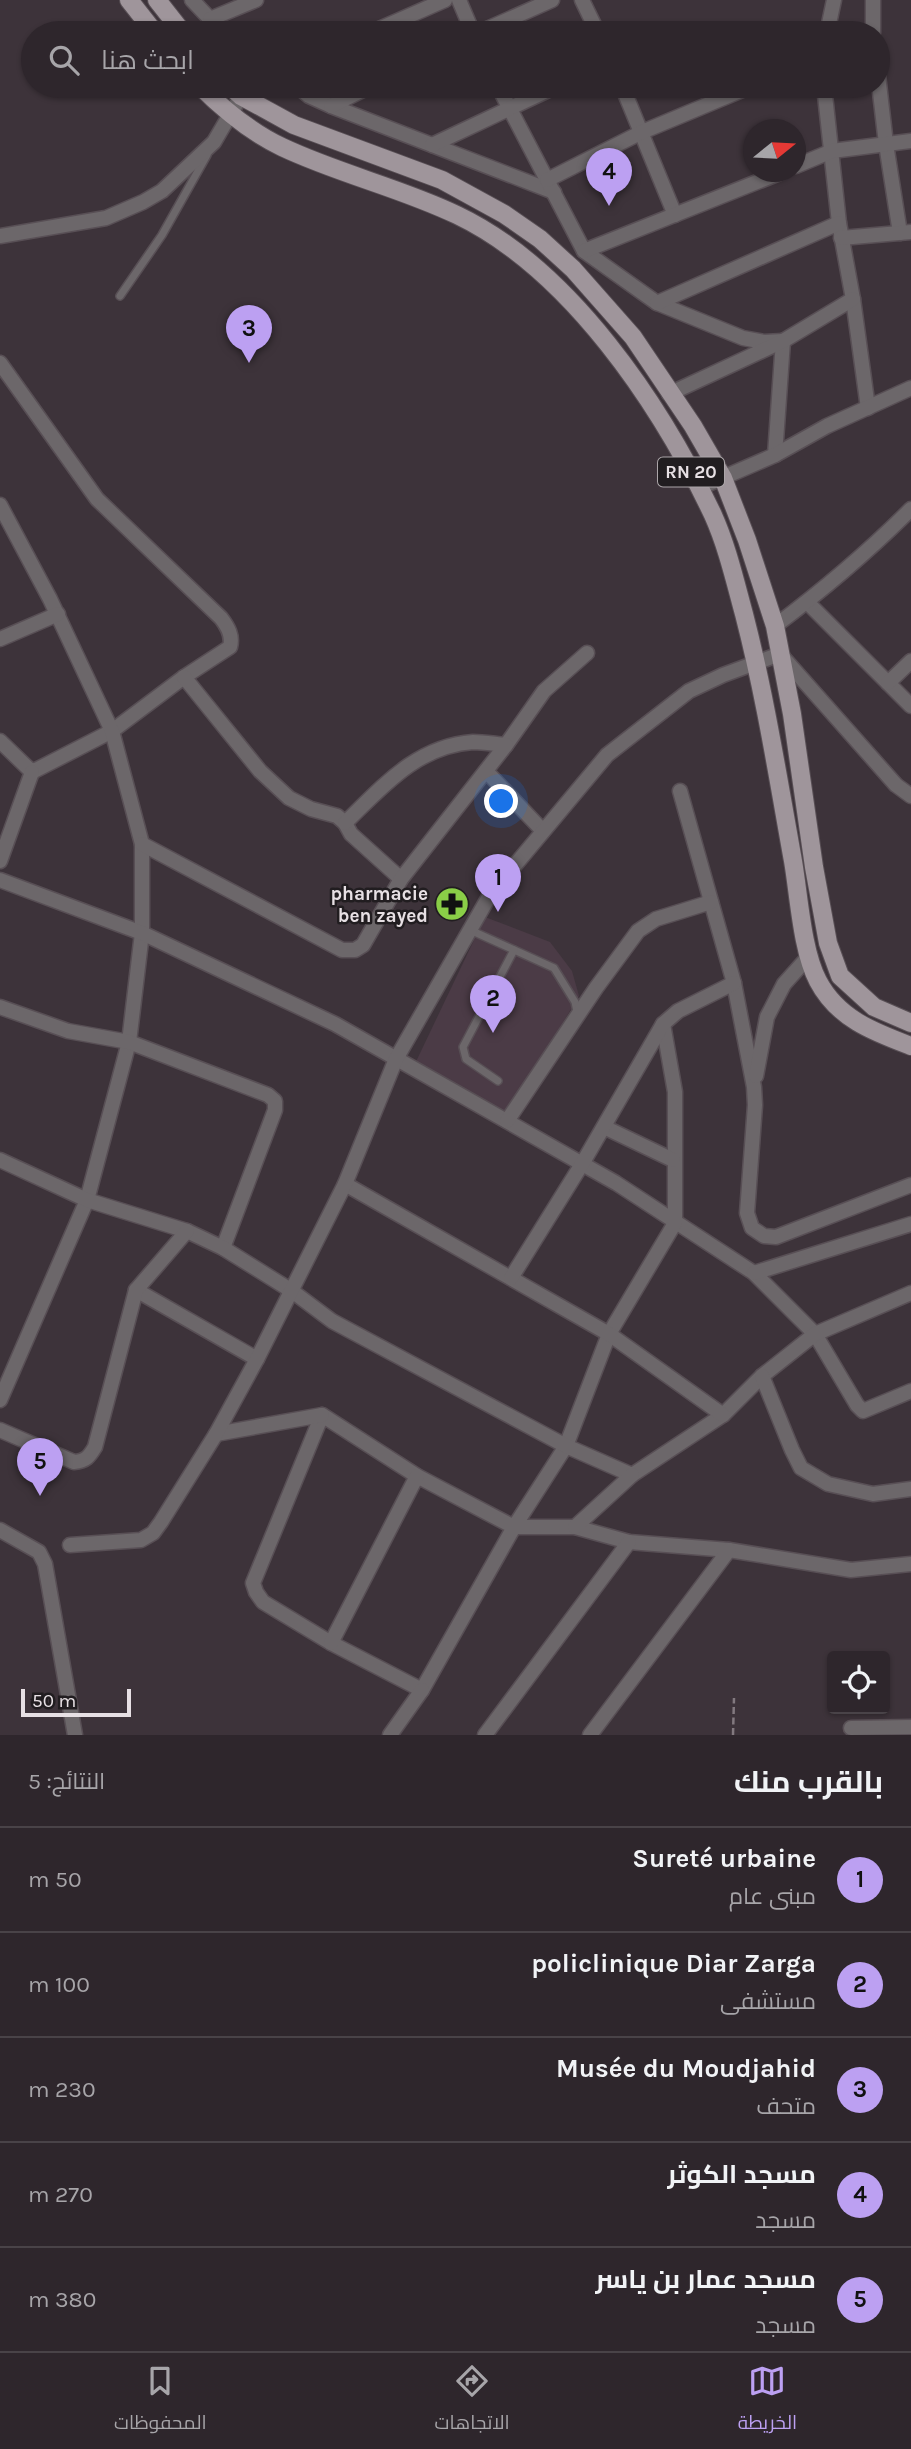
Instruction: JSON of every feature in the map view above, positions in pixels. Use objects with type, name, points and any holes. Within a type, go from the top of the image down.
[{"type":"main road","points":[[129,0],[146,21]]},
{"type":"main road","points":[[157,0],[174,21]]},
{"type":"main road","name":"RN 20","points":[[212,98],[229,115],[280,146],[456,215],[485,230],[517,251],[563,291],[609,348],[672,437],[715,519],[735,577],[756,663],[810,955],[818,980],[836,1006],[868,1030],[911,1046]]},
{"type":"main road","name":"RN 20","points":[[247,98],[294,125],[442,180],[492,207],[540,239],[573,269],[633,337],[693,426],[723,478],[775,626],[792,714],[816,880],[828,943],[840,976],[874,1007],[911,1023]]},
{"type":"street","points":[[192,0],[213,21]]},
{"type":"street","points":[[210,19],[256,0]]},
{"type":"street","points":[[397,21],[445,0]]},
{"type":"street","points":[[459,0],[468,21]]},
{"type":"street","points":[[505,21],[552,0]]},
{"type":"street","points":[[582,0],[592,21]]},
{"type":"street","points":[[830,21],[834,0]]},
{"type":"street","points":[[873,0],[873,21]]},
{"type":"street","points":[[0,236],[106,218],[162,191],[214,142],[229,115],[233,98]]},
{"type":"street","points":[[313,98],[432,145],[551,186],[642,132],[723,98]]},
{"type":"street","points":[[331,106],[347,98]]},
{"type":"street","points":[[503,98],[584,251],[657,303],[743,338],[764,342],[783,341]]},
{"type":"street","points":[[432,145],[530,98]]},
{"type":"street","points":[[627,98],[675,215]]},
{"type":"street","points":[[825,98],[840,230],[853,299],[868,408]]},
{"type":"street","points":[[657,303],[840,230],[906,232],[886,144],[881,98]]},
{"type":"street","points":[[806,162],[832,151],[911,141]]},
{"type":"street","points":[[584,251],[757,182]]},
{"type":"street","points":[[669,394],[783,341],[853,299]]},
{"type":"street","points":[[775,455],[783,341]]},
{"type":"street","points":[[0,363],[97,499],[221,618],[228,628],[231,640],[230,647],[184,677],[112,731],[32,772],[0,861]]},
{"type":"street","points":[[699,488],[775,455],[827,426],[911,388]]},
{"type":"street","points":[[0,505],[58,614],[112,731],[142,844],[142,933],[129,1042],[87,1200],[0,1400]]},
{"type":"street","points":[[775,626],[877,542],[911,509]]},
{"type":"street","points":[[807,602],[911,706]]},
{"type":"street","points":[[0,639],[58,614]]},
{"type":"street","points":[[142,844],[342,950],[355,950],[363,944],[401,879],[506,745],[544,691],[587,653]]},
{"type":"street","points":[[70,1545],[141,1540],[153,1533],[216,1434],[257,1359],[345,1184],[396,1059],[489,895],[607,755],[689,691],[780,654],[896,785],[911,796]]},
{"type":"street","points":[[888,683],[911,661]]},
{"type":"street","points":[[184,677],[260,771],[289,798],[311,809],[337,816],[351,834],[401,879]]},
{"type":"street","points":[[0,741],[32,772]]},
{"type":"street","points":[[345,823],[403,768],[424,755],[474,742],[506,745]]},
{"type":"street","points":[[486,771],[542,831]]},
{"type":"street","points":[[680,791],[734,983],[754,1087],[747,1213],[752,1228],[764,1236],[776,1237],[911,1185]]},
{"type":"street","points":[[0,880],[142,933],[335,1024],[616,1183],[754,1273],[815,1334],[863,1411],[911,1391]]},
{"type":"street","points":[[507,1121],[638,931],[656,919],[711,902]]},
{"type":"street","points":[[754,1087],[767,1017],[785,984],[810,955]]},
{"type":"street","points":[[511,1278],[582,1164],[663,1024],[678,1011],[734,983]]},
{"type":"street","points":[[0,1006],[68,1031],[129,1042],[268,1095],[275,1101],[275,1110],[223,1248]]},
{"type":"street","points":[[390,1735],[422,1690],[514,1527],[566,1446],[609,1334],[675,1223],[675,1092],[663,1024]]},
{"type":"street","points":[[604,1126],[673,1160]]},
{"type":"street","points":[[0,1160],[87,1200],[187,1231],[223,1248],[292,1291],[332,1321],[566,1446],[632,1475]]},
{"type":"street","points":[[345,1184],[609,1334],[723,1415]]},
{"type":"street","points":[[754,1273],[911,1224]]},
{"type":"street","points":[[0,1430],[74,1462],[83,1462],[90,1456],[95,1447],[136,1290],[187,1231]]},
{"type":"street","points":[[136,1290],[257,1359]]},
{"type":"street","points":[[575,1527],[632,1475],[723,1415],[762,1376],[815,1334],[911,1293]]},
{"type":"street","points":[[762,1376],[801,1468],[828,1484],[873,1493],[911,1489]]},
{"type":"street","points":[[216,1434],[322,1415],[417,1476],[514,1527],[575,1527],[629,1542],[729,1549],[851,1570],[911,1564]]},
{"type":"street","points":[[322,1415],[253,1583],[256,1592],[263,1602],[331,1643],[422,1690]]},
{"type":"street","points":[[331,1643],[417,1476]]},
{"type":"street","points":[[0,1530],[39,1552],[45,1564],[75,1735]]},
{"type":"street","points":[[485,1735],[629,1542]]},
{"type":"street","points":[[590,1735],[729,1549]]},
{"type":"street","points":[[851,1728],[911,1727]]},
{"type":"lane","points":[[120,296],[162,235],[214,142]]},
{"type":"lane","points":[[470,930],[554,968],[575,1002],[576,1018]]},
{"type":"lane","points":[[498,1081],[466,1059],[463,1047],[514,950]]},
{"type":"path","points":[[733,1735],[734,1698]]},
{"type":"shaded area","points":[[485,917],[550,942],[572,971],[579,996],[502,1123],[412,1070]]},
{"type":"place","name":"مسجد الكوثر","points":[[609,206]]},
{"type":"place","name":"Musée du Moudjahid","points":[[249,363]]},
{"type":"place","name":"pharmacie ben zayed","points":[[452,904]]},
{"type":"place","name":"Sureté urbaine","points":[[498,912]]},
{"type":"place","name":"policlinique Diar Zarga","points":[[493,1033]]},
{"type":"place","name":"مسجد عمار بن ياسر","points":[[40,1496]]}]
